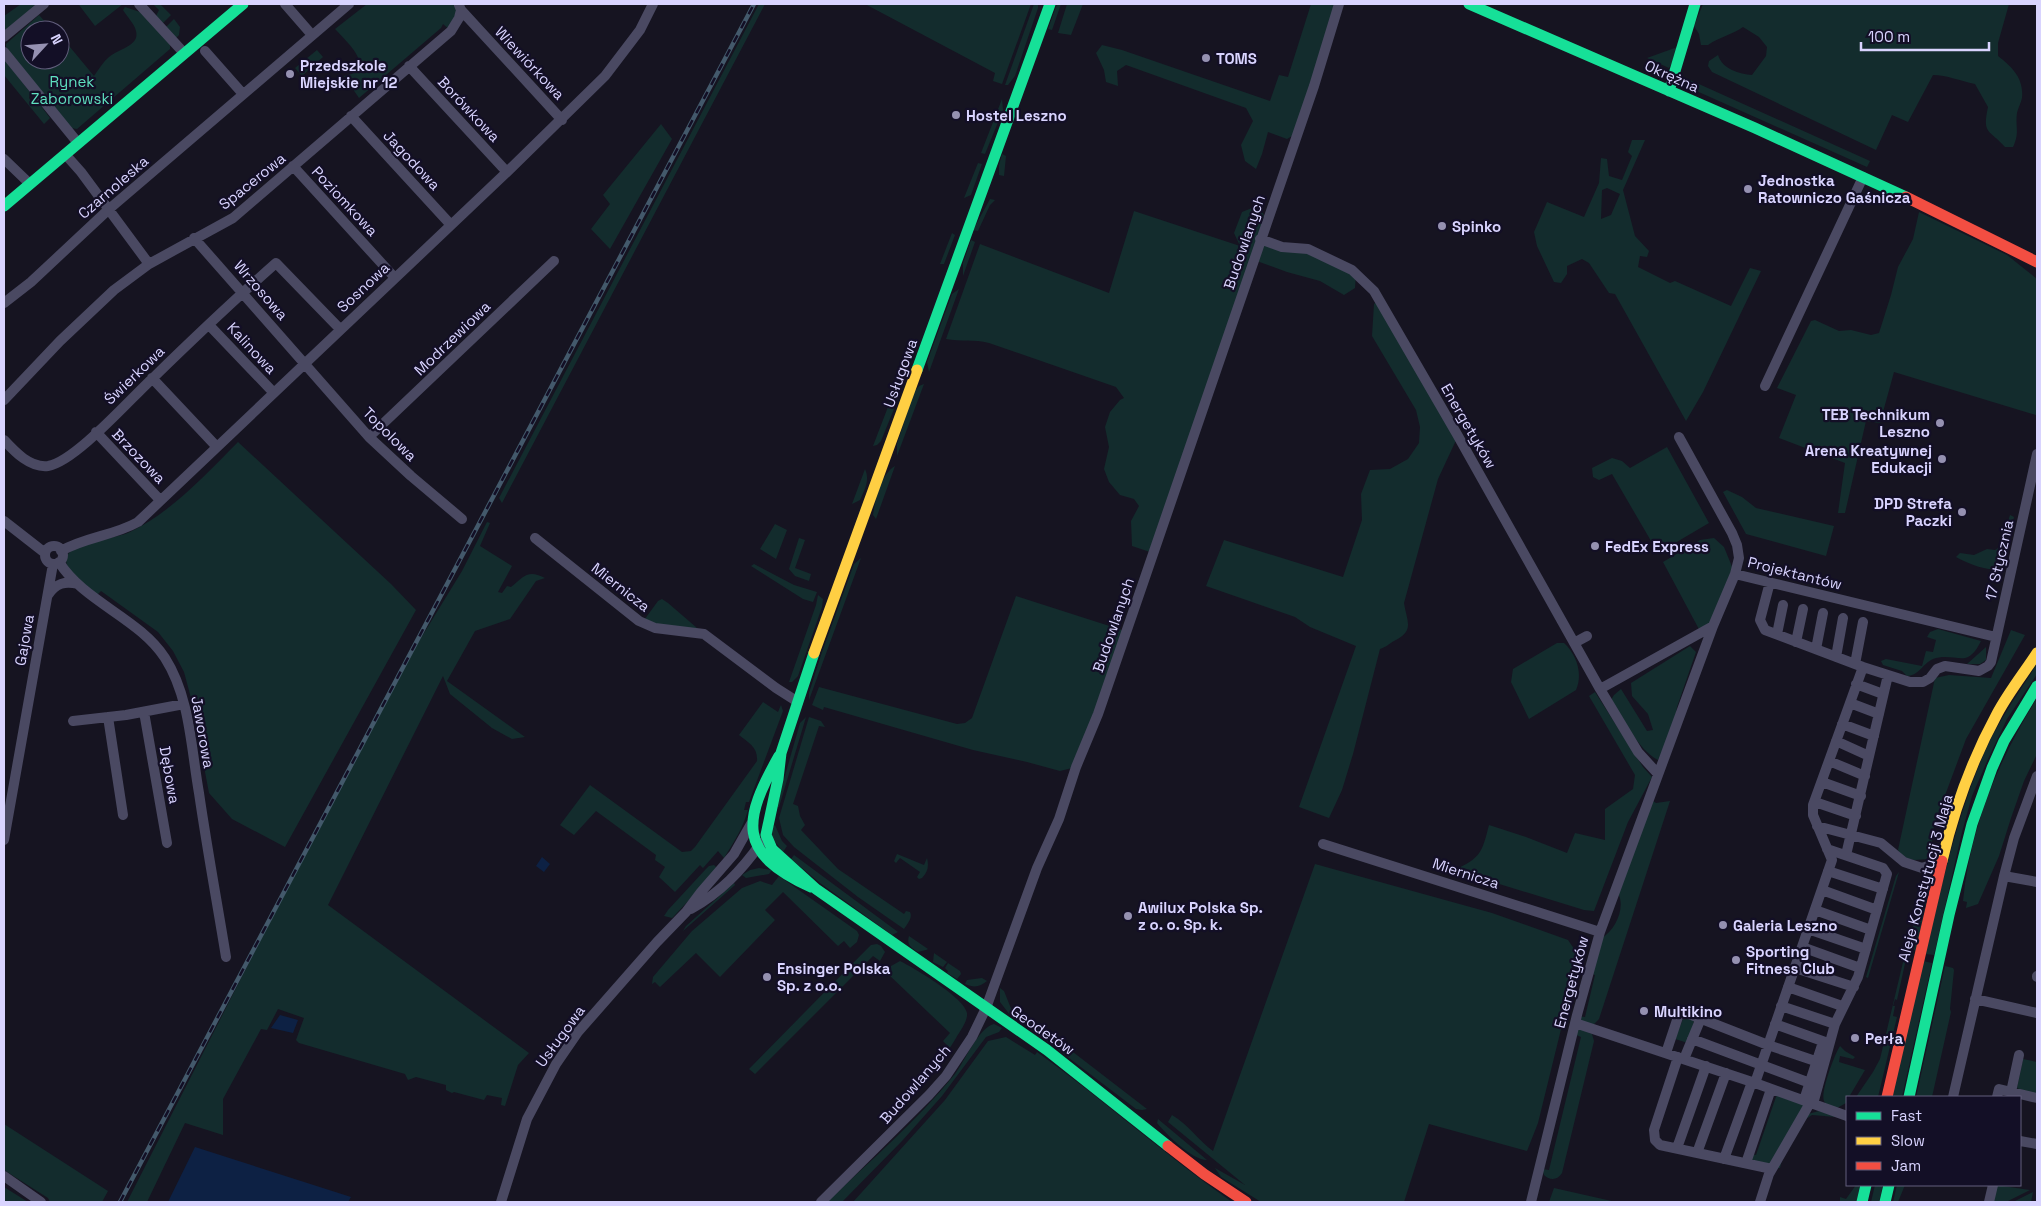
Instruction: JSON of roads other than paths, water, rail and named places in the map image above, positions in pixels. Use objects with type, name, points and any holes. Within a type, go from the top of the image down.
[{"type":"street","points":[[4,37],[44,4]]},
{"type":"street","points":[[139,4],[184,53]]},
{"type":"street","points":[[4,206],[243,4]]},
{"type":"street","points":[[285,4],[312,35]]},
{"type":"street","name":"Czarnoleska","points":[[4,303],[30,282],[108,210],[349,4]]},
{"type":"street","name":"Sosnowa","points":[[61,551],[74,544],[116,533],[138,522],[562,120],[605,76],[640,30],[653,4]]},
{"type":"street","name":"Usługowa","points":[[686,912],[708,899],[743,868],[766,835],[778,780],[781,753],[816,648],[1050,4]]},
{"type":"street","name":"Budowlanych","points":[[821,1202],[884,1142],[946,1076],[972,1037],[986,1008],[1034,877],[1059,819],[1076,767],[1098,714],[1314,86],[1339,4]]},
{"type":"street","name":"Okrężna","points":[[1469,4],[1863,177],[1984,234],[2037,262]]},
{"type":"street","points":[[1669,91],[1695,4]]},
{"type":"street","name":"Wiewiórkowa","points":[[460,7],[562,120]]},
{"type":"street","name":"Spacerowa","points":[[4,397],[107,297],[149,264],[233,218],[451,31],[459,18],[460,7]]},
{"type":"street","points":[[205,51],[243,94]]},
{"type":"street","points":[[4,52],[78,143]]},
{"type":"street","name":"Borówkowa","points":[[409,66],[507,172]]},
{"type":"street","name":"Jagodowa","points":[[351,116],[451,225]]},
{"type":"street","points":[[65,154],[81,172],[149,264]]},
{"type":"street","points":[[4,159],[30,184]]},
{"type":"street","name":"Poziomkowa","points":[[293,166],[395,278]]},
{"type":"street","points":[[1765,386],[1863,177]]},
{"type":"street","name":"Wrzosowa","points":[[194,238],[304,363]]},
{"type":"street","name":"Energetyków","points":[[1260,239],[1282,247],[1308,249],[1326,257],[1352,270],[1374,291],[1600,689],[1638,752],[1658,774]]},
{"type":"street","name":"Modrzewiowa","points":[[370,437],[554,261]]},
{"type":"street","name":"Świerkowa","points":[[4,440],[35,465],[46,466],[63,460],[96,432],[276,263],[340,329]]},
{"type":"street","name":"Kalinowa","points":[[209,325],[273,392]]},
{"type":"street","name":"Topolowa","points":[[304,363],[370,437],[462,520]]},
{"type":"street","points":[[152,378],[216,446]]},
{"type":"street","name":"Brzozowa","points":[[96,432],[160,500]]},
{"type":"street","name":"Projektantów","points":[[1679,437],[1734,539],[1739,558],[1735,574],[1996,637]]},
{"type":"street","name":"17 Stycznia","points":[[1888,675],[1918,683],[1926,680],[1941,667],[1949,666],[1979,671],[1991,662],[2037,454]]},
{"type":"street","points":[[4,520],[45,553],[46,559],[56,563],[62,556],[61,551],[57,547],[52,547],[45,553]]},
{"type":"street","name":"Miernicza","points":[[535,538],[639,621],[655,628],[704,634],[776,688],[798,702]]},
{"type":"street","name":"Jaworowa","points":[[56,563],[78,584],[136,628],[156,646],[172,671],[184,704],[226,957]]},
{"type":"street","name":"Gajowa","points":[[4,840],[47,600],[56,563]]},
{"type":"street","name":"Energetyków","points":[[1531,1202],[1575,1023],[1600,932],[1713,626],[1735,574]]},
{"type":"street","points":[[47,600],[49,594],[59,584],[66,582],[78,584]]},
{"type":"street","points":[[1770,582],[1760,621],[1765,630],[1888,675],[1846,856]]},
{"type":"street","points":[[1777,634],[1783,605]]},
{"type":"street","points":[[1796,642],[1803,609]]},
{"type":"street","points":[[1816,649],[1824,613]]},
{"type":"street","points":[[1836,656],[1843,618]]},
{"type":"street","points":[[1724,1159],[1768,1045],[1832,860],[1816,826],[1813,815],[1815,802],[1856,684],[1863,622]]},
{"type":"street","points":[[1600,689],[1620,672],[1713,626]]},
{"type":"street","points":[[1574,643],[1587,636]]},
{"type":"street","name":"Aleje Konstytucji 3 Maja","points":[[1887,1096],[1950,827],[1975,758],[1998,712],[2037,653]]},
{"type":"street","points":[[1856,684],[1883,694]]},
{"type":"street","name":"Aleje Konstytucji 3 Maja","points":[[1909,1096],[1957,881],[1977,806],[1991,767],[2012,725],[2037,686]]},
{"type":"street","points":[[1850,703],[1879,714]]},
{"type":"street","points":[[73,721],[108,718],[184,704]]},
{"type":"street","name":"Dębowa","points":[[144,712],[168,843]]},
{"type":"street","points":[[108,718],[123,815]]},
{"type":"street","points":[[1842,724],[1874,736]]},
{"type":"street","points":[[1836,741],[1870,756]]},
{"type":"street","name":"Usługowa","points":[[501,1202],[527,1119],[556,1064],[578,1032],[686,912],[734,854],[751,824],[768,775],[781,753]]},
{"type":"street","points":[[1829,761],[1865,776]]},
{"type":"street","points":[[1953,1096],[2004,876],[2014,838],[2037,776]]},
{"type":"street","points":[[1822,782],[1861,796]]},
{"type":"street","points":[[1815,802],[1856,816]]},
{"type":"street","name":"Geodetów","points":[[751,824],[758,848],[773,864],[794,880],[816,889]]},
{"type":"street","points":[[1816,826],[1881,844],[1904,862],[1922,868],[1931,865],[1944,850]]},
{"type":"street","points":[[734,854],[746,849],[772,848],[766,835]]},
{"type":"street","name":"Miernicza","points":[[1323,844],[1600,932]]},
{"type":"street","name":"Geodetów","points":[[772,848],[800,872],[816,889],[1060,1060],[1204,1174],[1246,1202]]},
{"type":"street","points":[[1760,1202],[1764,1186],[1772,1169],[1809,1102],[1826,1043],[1842,1006],[1854,987],[1887,874],[1882,867],[1827,849]]},
{"type":"street","points":[[743,868],[754,864],[773,864]]},
{"type":"street","points":[[1828,871],[1882,889]]},
{"type":"street","points":[[2004,876],[2037,882]]},
{"type":"street","points":[[1822,890],[1877,910]]},
{"type":"street","points":[[1815,910],[1871,930]]},
{"type":"street","points":[[1808,928],[1866,949]]},
{"type":"street","points":[[1802,947],[1860,968]]},
{"type":"street","points":[[1794,968],[1854,987]]},
{"type":"street","points":[[1788,987],[1842,1006]]},
{"type":"street","points":[[1975,999],[2037,1014]]},
{"type":"street","points":[[1781,1006],[1835,1024]]},
{"type":"street","points":[[1666,1053],[1679,1014],[1686,1012],[1768,1045],[1820,1063]]},
{"type":"street","points":[[1701,1018],[1681,1058],[1653,1133],[1657,1143],[1772,1169]]},
{"type":"street","points":[[1575,1023],[1753,1082],[1846,1116]]},
{"type":"street","points":[[1775,1024],[1826,1043]]},
{"type":"street","points":[[1692,1039],[1814,1084]]},
{"type":"street","points":[[2011,1092],[2019,1055]]},
{"type":"street","points":[[1677,1148],[1706,1066]]},
{"type":"street","points":[[1697,1153],[1726,1073]]},
{"type":"street","points":[[1746,1163],[1772,1089]]},
{"type":"street","points":[[1997,1096],[1999,1089],[2037,1098]]},
{"type":"street","points":[[2021,1141],[2037,1144]]},
{"type":"street","points":[[4,1176],[41,1202]]},
{"type":"street","points":[[1862,1202],[1866,1186]]},
{"type":"street","points":[[1885,1202],[1889,1186]]},
{"type":"street","points":[[1989,1202],[1993,1186]]},
{"type":"water","points":[[542,857],[550,864],[544,872],[536,866]]},
{"type":"water","points":[[280,1015],[298,1020],[293,1033],[271,1028]]},
{"type":"water","points":[[195,1147],[351,1197],[348,1202],[168,1202]]},
{"type":"railway","points":[[120,1202],[754,4]]},
{"type":"place","name":"TOMS","points":[[1206,58]]},
{"type":"place","name":"Przedszkole Miejskie nr 12","points":[[290,74]]},
{"type":"place","name":"Hostel Leszno","points":[[956,115]]},
{"type":"place","name":"Jednostka Ratowniczo Gaśnicza","points":[[1748,189]]},
{"type":"place","name":"Spinko","points":[[1442,226]]},
{"type":"place","name":"TEB Technikum Leszno","points":[[1940,423]]},
{"type":"place","name":"Arena Kreatywnej Edukacji","points":[[1942,459]]},
{"type":"place","name":"DPD Strefa Paczki","points":[[1962,512]]},
{"type":"place","name":"FedEx Express","points":[[1595,546]]},
{"type":"place","name":"Awilux Polska Sp. z o. o. Sp. k.","points":[[1128,916]]},
{"type":"place","name":"Galeria Leszno","points":[[1723,925]]},
{"type":"place","name":"Sporting Fitness Club","points":[[1736,960]]},
{"type":"place","name":"Ensinger Polska Sp. z o.o.","points":[[767,977]]},
{"type":"place","name":"Multikino","points":[[1644,1011]]},
{"type":"place","name":"Perła","points":[[1855,1038]]},
{"type":"park label","name":"Rynek Zaborowski","points":[[72,90]]}]
